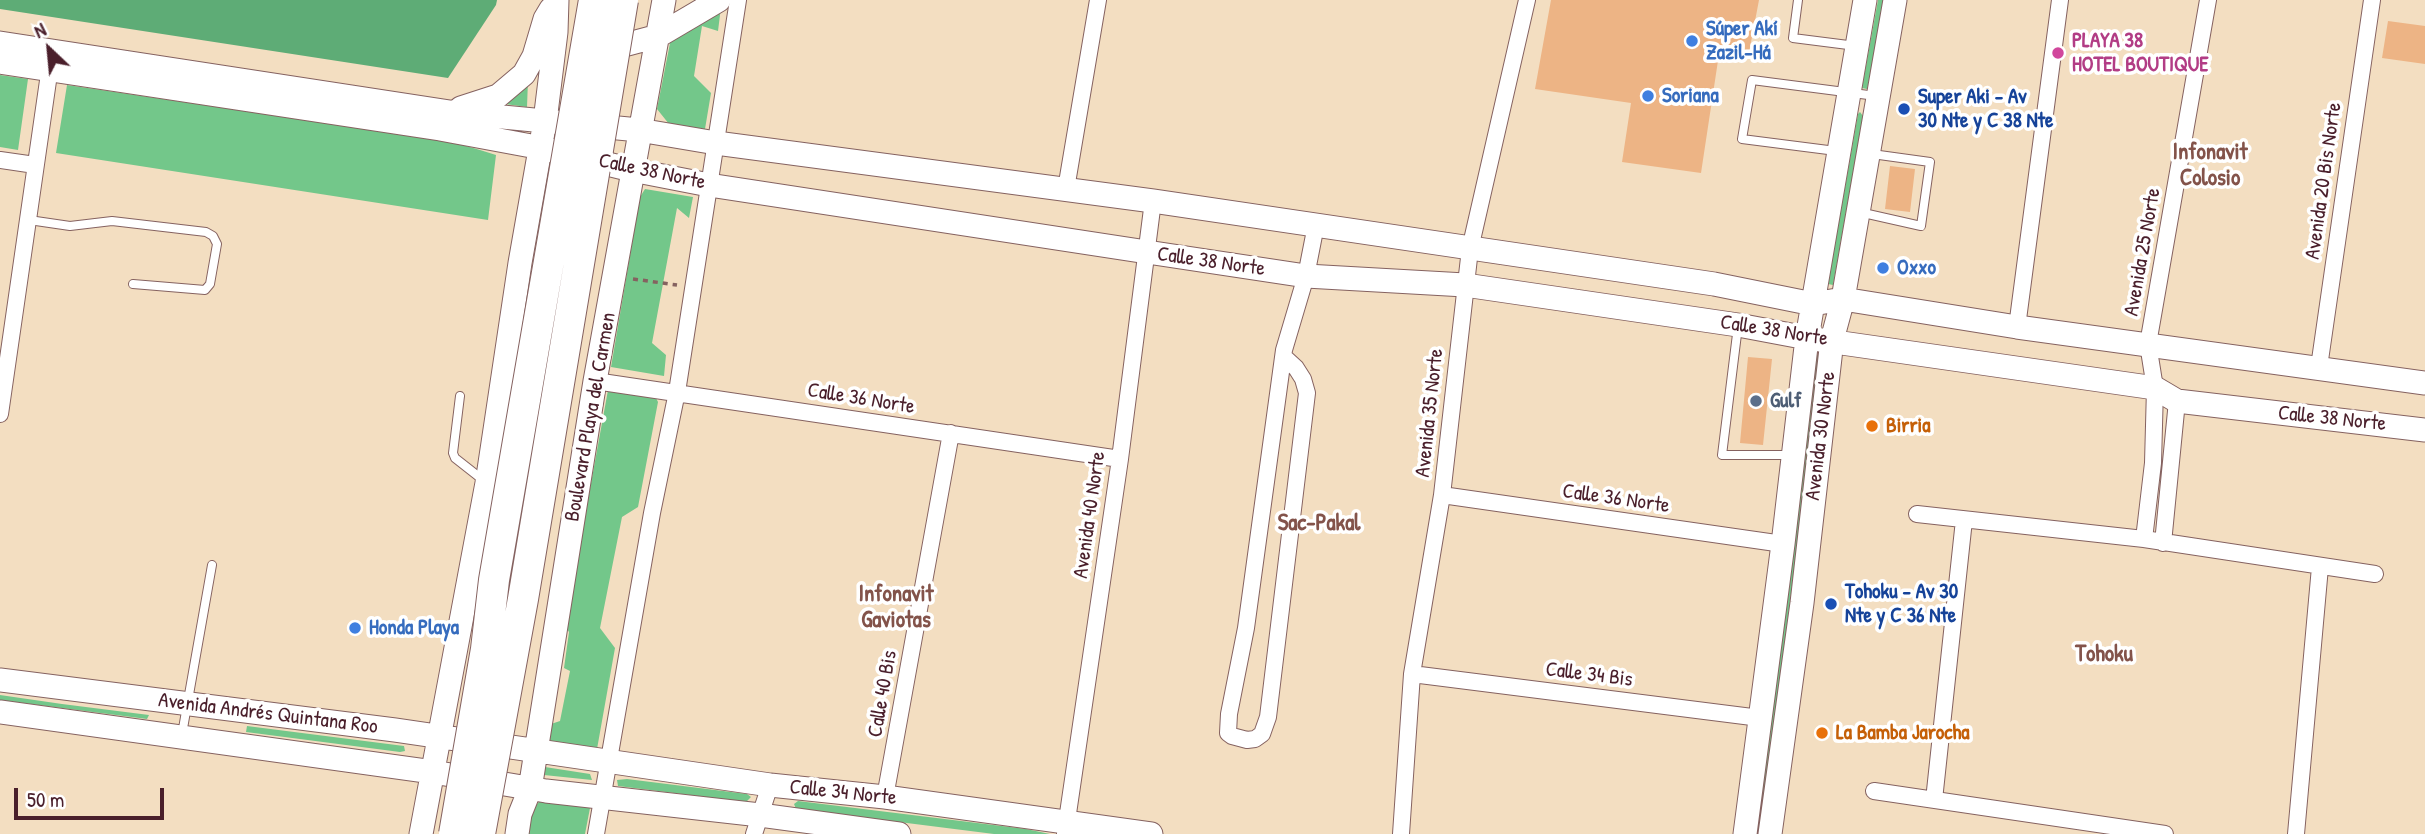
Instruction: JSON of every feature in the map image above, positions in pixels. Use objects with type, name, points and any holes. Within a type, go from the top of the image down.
[{"type":"highway","points":[[576,104],[577,0]]},
{"type":"highway","points":[[454,834],[486,649],[494,580],[594,0]]},
{"type":"highway","points":[[480,834],[523,600],[622,0]]},
{"type":"highway","points":[[606,104],[620,78],[639,0]]},
{"type":"highway","points":[[434,834],[470,645],[494,580]]},
{"type":"highway","points":[[497,834],[528,656],[523,600]]},
{"type":"main road","points":[[557,0],[565,35],[591,48],[628,44],[658,36],[719,0]]},
{"type":"main road","points":[[450,112],[498,96],[524,74],[534,56],[545,19],[557,0]]},
{"type":"main road","points":[[421,834],[487,483],[545,121],[556,32],[557,0]]},
{"type":"main road","name":"Boulevard Playa del Carmen","points":[[517,834],[520,814],[530,789],[595,381],[664,0]]},
{"type":"main road","name":"Avenida 30 Norte","points":[[1745,834],[1807,338],[1865,0]]},
{"type":"main road","name":"Avenida 30 Norte","points":[[1770,834],[1803,589],[1832,340],[1843,299],[1895,0]]},
{"type":"main road","name":"Calle 38 Norte","points":[[0,43],[51,60],[541,148],[709,185],[1306,276],[1465,285],[2155,388],[2177,401],[2425,430]]},
{"type":"main road","name":"Calle 38 Norte","points":[[0,62],[51,60],[450,112],[639,130],[716,143],[1153,201],[1714,284],[1813,304],[1843,299],[2017,327],[2425,383]]},
{"type":"main road","points":[[513,311],[532,285],[563,278],[582,286],[599,304],[607,324]]},
{"type":"main road","name":"Avenida Andrés Quintana Roo","points":[[0,680],[536,751]]},
{"type":"main road","name":"Avenida Andrés Quintana Roo","points":[[0,712],[433,772],[530,789]]},
{"type":"main road","name":"Calle 34 Norte","points":[[536,751],[770,785],[885,797],[1065,828],[1151,834]]},
{"type":"main road","name":"Calle 34 Norte","points":[[530,789],[757,825],[900,834]]},
{"type":"street","points":[[596,834],[652,513],[677,392],[738,0]]},
{"type":"street","points":[[1066,189],[1098,0]]},
{"type":"street","name":"Avenida 35 Norte","points":[[1401,834],[1412,674],[1442,495],[1465,285],[1527,0]]},
{"type":"street","points":[[2017,327],[2060,0]]},
{"type":"street","name":"Avenida 25 Norte","points":[[2144,539],[2153,463],[2155,388],[2148,344],[2208,0]]},
{"type":"street","name":"Avenida 20 Bis Norte","points":[[2319,367],[2372,0]]},
{"type":"street","points":[[0,414],[6,337],[29,220],[51,60]]},
{"type":"street","points":[[0,160],[35,165]]},
{"type":"street","name":"Avenida 40 Norte","points":[[1065,828],[1120,459],[1153,201]]},
{"type":"street","points":[[1284,357],[1296,368],[1307,393],[1268,717],[1262,734],[1247,740],[1232,736],[1227,729],[1246,628],[1284,357],[1306,276],[1315,225]]},
{"type":"street","name":"Calle 36 Norte","points":[[595,381],[1120,459]]},
{"type":"street","points":[[2163,543],[2177,401]]},
{"type":"street","name":"Calle 40 Bis","points":[[885,797],[951,433]]},
{"type":"street","name":"Calle 36 Norte","points":[[1442,495],[1783,544]]},
{"type":"street","points":[[1917,514],[2144,539],[2375,574]]},
{"type":"street","points":[[1934,800],[1964,520]]},
{"type":"street","points":[[2296,834],[2320,567]]},
{"type":"street","name":"Calle 34 Bis","points":[[1412,674],[1760,718]]},
{"type":"street","points":[[757,825],[770,785]]},
{"type":"street","points":[[1874,791],[2165,834]]},
{"type":"lane","points":[[1798,0],[1793,38],[1856,46]]},
{"type":"lane","points":[[1838,152],[1741,139],[1752,80],[1879,97]]},
{"type":"lane","points":[[1858,211],[1921,226],[1930,162],[1868,154]]},
{"type":"lane","points":[[29,220],[70,226],[112,221],[206,232],[213,236],[218,244],[210,284],[205,290],[133,284]]},
{"type":"lane","points":[[1738,325],[1723,455],[1793,455]]},
{"type":"lane","points":[[460,396],[453,453],[455,458],[487,483]]},
{"type":"lane","points":[[181,737],[212,565]]},
{"type":"green space","points":[[0,0],[497,0],[448,78],[0,9]]},
{"type":"green space","points":[[1878,0],[1884,0],[1867,89],[1862,88]]},
{"type":"green space","points":[[721,7],[718,31],[702,26],[694,76],[711,93],[705,129],[669,124],[657,109],[671,38]]},
{"type":"green space","points":[[0,75],[28,79],[18,150],[0,147]]},
{"type":"green space","points":[[528,80],[527,107],[505,104]]},
{"type":"green space","points":[[67,85],[449,141],[496,155],[488,220],[56,153]]},
{"type":"green space","points":[[1860,112],[1863,116],[1833,285],[1828,284]]},
{"type":"green space","points":[[645,189],[693,197],[689,218],[677,208],[652,343],[666,355],[664,376],[611,367],[640,197]]},
{"type":"green space","points":[[1817,355],[1820,355],[1821,360],[1760,834],[1755,834]]},
{"type":"green space","points":[[608,390],[655,396],[658,402],[638,507],[622,517],[600,628],[615,648],[597,749],[545,742],[548,725],[560,721],[570,671],[564,668],[569,632],[565,626]]},
{"type":"green space","points":[[0,695],[149,715],[147,719],[0,700]]},
{"type":"green space","points":[[247,726],[404,746],[405,751],[246,732]]},
{"type":"green space","points":[[545,767],[590,774],[592,780],[544,775],[541,773]]},
{"type":"green space","points":[[617,780],[747,794],[751,797],[746,802],[618,786]]},
{"type":"green space","points":[[540,801],[590,808],[585,834],[527,834],[531,810]]},
{"type":"green space","points":[[798,801],[1050,834],[994,834],[796,809],[794,804]]},
{"type":"building","name":"Soriana","points":[[1551,0],[1759,0],[1748,58],[1719,54],[1701,173],[1622,162],[1631,103],[1535,89]]},
{"type":"building","points":[[2388,21],[2425,26],[2425,64],[2382,58]]},
{"type":"building","name":"Oxxo","points":[[1890,166],[1915,169],[1910,212],[1885,209]]},
{"type":"building","name":"Gulf","points":[[1748,357],[1772,359],[1763,445],[1740,443]]},
{"type":"place","name":"Súper Akí Zazil-Há","points":[[1692,41]]},
{"type":"place","name":"PLAYA 38 HOTEL BOUTIQUE","points":[[2058,53]]},
{"type":"place","name":"Soriana","points":[[1648,96]]},
{"type":"place","name":"Super Aki - Av 30 Nte y C 38 Nte","points":[[1904,109]]},
{"type":"place","name":"Oxxo","points":[[1883,268]]},
{"type":"place","name":"Gulf","points":[[1756,401]]},
{"type":"place","name":"Birria","points":[[1872,426]]},
{"type":"place","name":"Tohoku - Av 30 Nte y C 36 Nte","points":[[1831,604]]},
{"type":"place","name":"Honda Playa","points":[[355,628]]},
{"type":"place","name":"La Bamba Jarocha","points":[[1822,733]]},
{"type":"district","name":"Infonavit Colosio","points":[[2210,166]]},
{"type":"district","name":"Sac-Pakal","points":[[1319,524]]},
{"type":"district","name":"Infonavit Gaviotas","points":[[896,608]]},
{"type":"district","name":"Tohoku","points":[[2104,655]]}]
